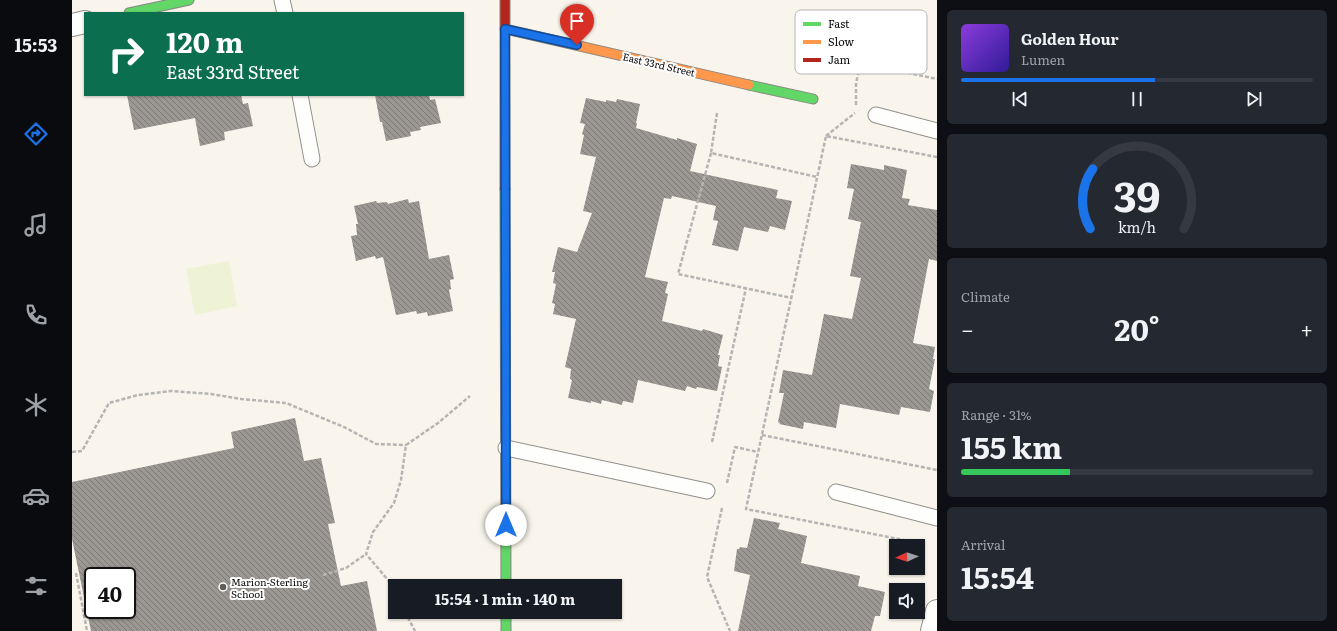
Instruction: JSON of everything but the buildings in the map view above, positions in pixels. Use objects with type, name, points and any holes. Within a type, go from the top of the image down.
[{"type":"street","points":[[134,12],[190,0]]},
{"type":"street","points":[[504,0],[506,579]]},
{"type":"street","points":[[72,25],[84,22]]},
{"type":"street","name":"East 33rd Street","points":[[505,29],[813,99]]},
{"type":"street","points":[[932,631],[937,611]]},
{"type":"street","points":[[506,619],[506,631]]},
{"type":"lane","points":[[282,0],[284,12]]},
{"type":"lane","points":[[300,96],[312,159]]},
{"type":"lane","points":[[876,115],[937,131]]},
{"type":"lane","points":[[506,448],[707,491]]},
{"type":"lane","points":[[836,492],[937,518]]},
{"type":"path","points":[[858,74],[856,83],[856,113],[826,136],[746,509],[899,539]]},
{"type":"path","points":[[910,74],[937,80]]},
{"type":"path","points":[[718,113],[711,153],[678,274],[792,298]]},
{"type":"path","points":[[826,136],[937,157]]},
{"type":"path","points":[[711,153],[817,177]]},
{"type":"path","points":[[712,442],[746,288]]},
{"type":"path","points":[[72,452],[82,451],[109,403],[138,395],[171,391],[286,403],[344,427],[376,444],[406,445],[438,423],[470,396]]},
{"type":"path","points":[[762,435],[937,470]]},
{"type":"path","points":[[322,575],[346,568],[366,554],[373,532],[394,503],[401,480],[406,445]]},
{"type":"path","points":[[727,485],[735,447],[758,452]]},
{"type":"path","points":[[724,500],[707,577],[730,631]]},
{"type":"path","points":[[366,554],[388,580]]},
{"type":"path","points":[[76,573],[87,631]]},
{"type":"path","points":[[409,619],[415,631]]},
{"type":"green space","points":[[229,261],[237,306],[195,315],[186,269]]},
{"type":"traffic: fast","points":[[134,12],[189,0]]},
{"type":"traffic: fast","points":[[749,85],[813,99]]},
{"type":"traffic: fast","points":[[505,189],[506,579]]},
{"type":"traffic: fast","points":[[506,619],[506,631]]},
{"type":"traffic: slow","points":[[505,29],[749,85]]},
{"type":"traffic: jam","points":[[505,0],[505,189]]},
{"type":"place","name":"Marion-Sterling School","points":[[223,587]]},
{"type":"route","points":[[506,525],[505,29],[577,45]]}]
